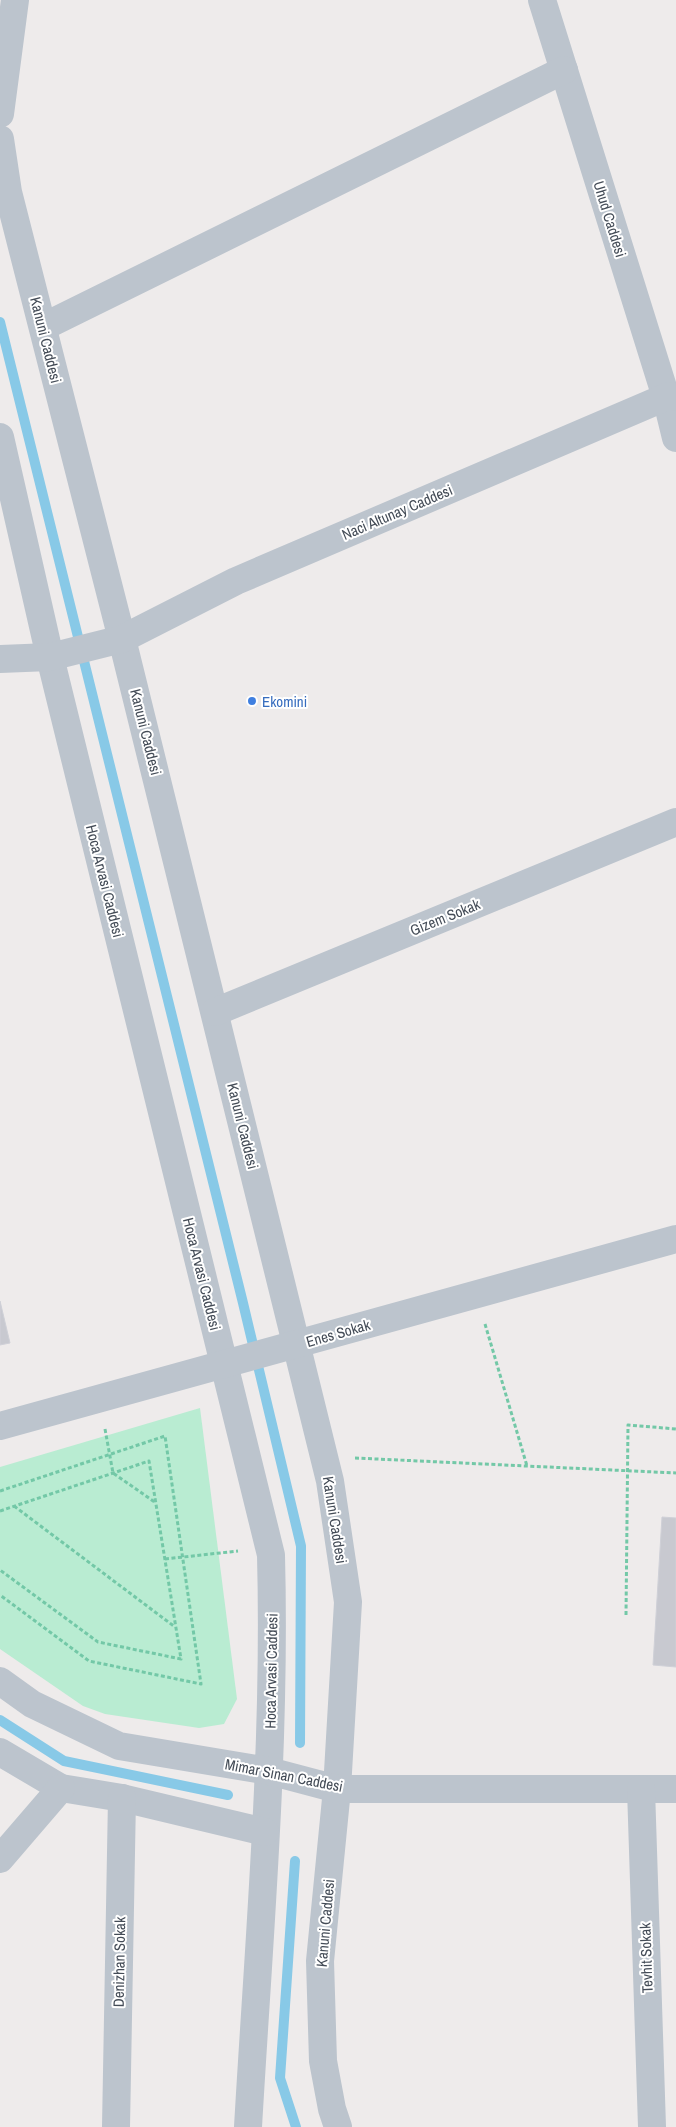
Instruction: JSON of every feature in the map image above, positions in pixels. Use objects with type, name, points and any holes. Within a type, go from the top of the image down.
[{"type":"street","points":[[0,114],[15,0]]},
{"type":"street","name":"Uhud Caddesi","points":[[542,0],[671,397],[676,438]]},
{"type":"street","points":[[43,326],[564,70]]},
{"type":"street","name":"Kanuni Caddesi","points":[[0,139],[8,192],[122,639],[330,1481],[348,1602],[337,1789],[320,1960],[323,2061],[332,2109],[338,2127]]},
{"type":"street","name":"Naci Altunay Caddesi","points":[[0,659],[50,657],[122,639],[236,581],[671,397]]},
{"type":"street","name":"Hoca Arvasi Caddesi","points":[[0,437],[50,657],[269,1548],[272,1624],[269,1770],[248,2127]]},
{"type":"street","name":"Gizem Sokak","points":[[215,1012],[676,822]]},
{"type":"street","name":"Enes Sokak","points":[[0,1426],[676,1239]]},
{"type":"street","name":"Mimar Sinan Caddesi","points":[[0,1681],[32,1704],[119,1746],[269,1770],[337,1789],[676,1789]]},
{"type":"street","points":[[0,1752],[61,1788],[122,1798],[265,1832]]},
{"type":"street","points":[[0,1859],[61,1788]]},
{"type":"street","name":"Tevhit Sokak","points":[[641,1789],[652,2127]]},
{"type":"street","name":"Denizhan Sokak","points":[[116,2127],[122,1798]]},
{"type":"path","points":[[476,1294],[527,1466]]},
{"type":"path","points":[[100,1398],[113,1473],[156,1503]]},
{"type":"path","points":[[626,1615],[628,1425],[676,1429]]},
{"type":"path","points":[[0,1491],[164,1436],[202,1684],[88,1661],[0,1596]]},
{"type":"path","points":[[324,1457],[676,1474]]},
{"type":"path","points":[[0,1511],[149,1461],[181,1659],[98,1642],[0,1570]]},
{"type":"path","points":[[14,1506],[176,1627]]},
{"type":"path","points":[[165,1559],[269,1548]]},
{"type":"green space","points":[[200,1408],[237,1699],[224,1724],[199,1728],[105,1714],[83,1706],[0,1649],[0,1467]]},
{"type":"building","points":[[0,1301],[10,1343],[0,1345]]},
{"type":"building","points":[[662,1517],[676,1518],[676,1667],[653,1665]]},
{"type":"waterway","points":[[0,322],[243,1303],[301,1546],[300,1743]]},
{"type":"waterway","points":[[0,1720],[64,1761],[228,1795]]},
{"type":"waterway","points":[[295,1861],[280,2078],[296,2127]]},
{"type":"place","name":"Ekomini","points":[[252,701]]}]
